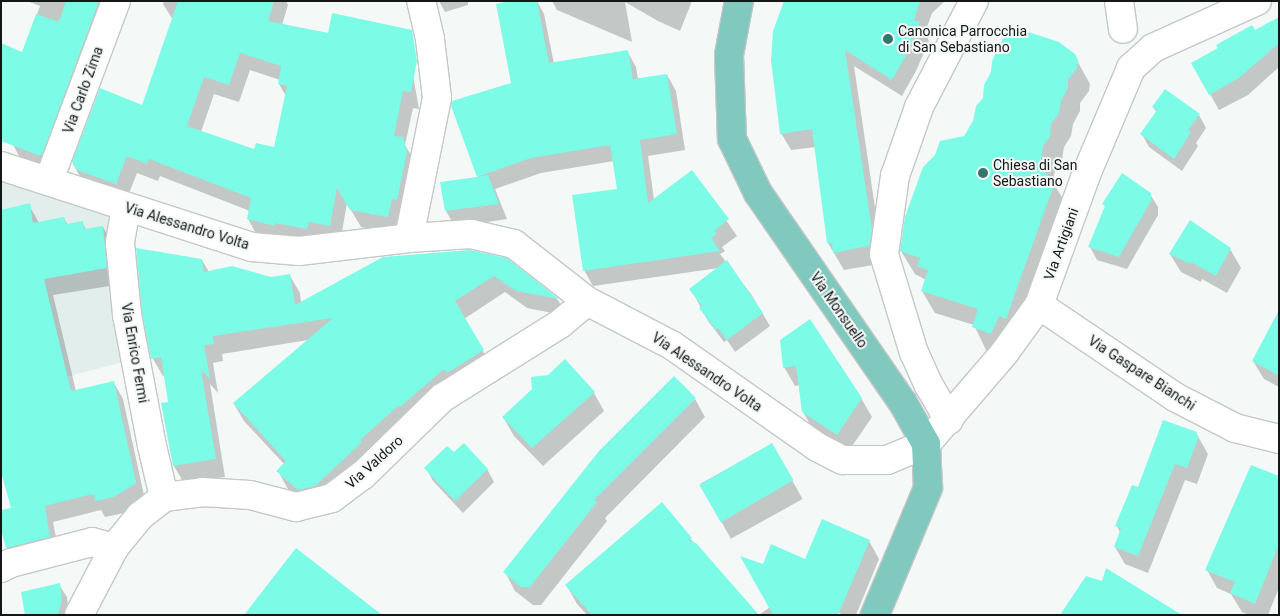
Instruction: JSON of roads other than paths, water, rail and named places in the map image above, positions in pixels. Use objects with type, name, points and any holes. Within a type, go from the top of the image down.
[{"type":"main road","name":"Via Monsuello","points":[[739,1],[729,55],[732,139],[758,193],[903,402],[926,444],[928,488],[875,615]]},
{"type":"street","name":"Via Carlo Zima","points":[[50,180],[116,1]]},
{"type":"street","points":[[409,238],[437,98],[430,39],[421,1]]},
{"type":"street","points":[[949,420],[929,386],[914,353],[884,254],[895,176],[919,107],[974,1]]},
{"type":"street","points":[[1119,1],[1122,29]]},
{"type":"street","name":"Via Artigiani","points":[[926,444],[949,420],[1005,352],[1043,293],[1088,170],[1131,68],[1153,48],[1257,1]]},
{"type":"street","name":"Via Alessandro Volta","points":[[1,166],[50,180],[126,208],[252,247],[299,252],[409,238],[471,234],[514,244],[587,301],[673,346],[817,447],[843,460],[887,460],[926,444]]},
{"type":"street","name":"Via Enrico Fermi","points":[[126,208],[120,243],[127,315],[152,446],[164,497]]},
{"type":"street","name":"Via Gaspare Bianchi","points":[[1043,293],[1175,397],[1235,428],[1279,439]]},
{"type":"street","name":"Via Valdoro","points":[[164,497],[202,492],[250,494],[296,507],[332,498],[363,475],[442,398],[560,324],[587,301]]},
{"type":"street","points":[[80,615],[114,548],[140,516],[164,497]]},
{"type":"street","points":[[1,568],[10,563],[92,542],[114,548]]},
{"type":"place","name":"Canonica Parrocchia di San Sebastiano","points":[[888,39]]},
{"type":"place","name":"Chiesa di San Sebastiano","points":[[983,173]]}]
